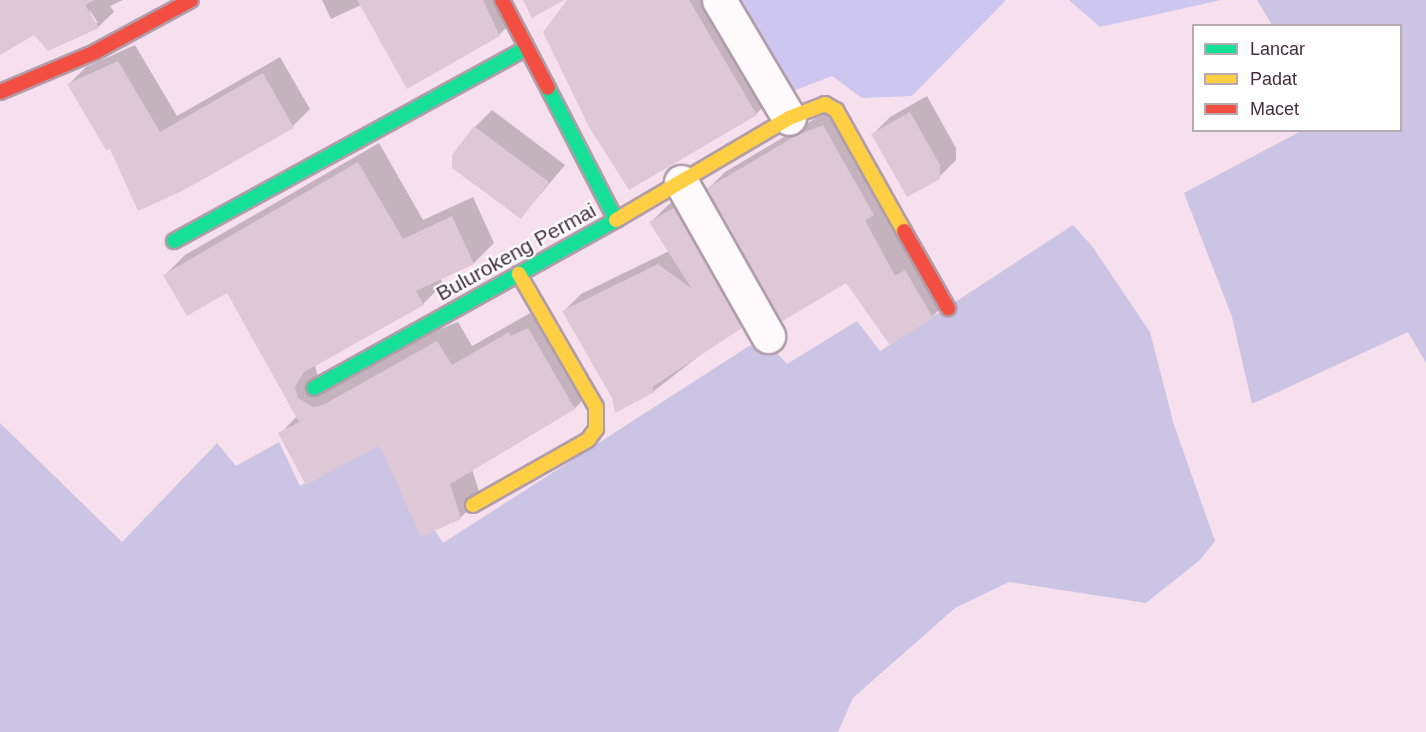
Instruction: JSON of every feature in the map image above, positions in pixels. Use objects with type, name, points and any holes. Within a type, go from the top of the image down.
[{"type":"street","points":[[0,92],[94,52],[191,0]]},
{"type":"street","name":"Bulurokeng Permai","points":[[315,388],[616,220],[502,0]]},
{"type":"street","points":[[719,0],[789,118]]},
{"type":"street","points":[[174,241],[527,48]]},
{"type":"street","points":[[616,220],[789,118],[821,104],[836,110],[948,308]]},
{"type":"street","points":[[681,182],[768,336]]},
{"type":"street","points":[[473,506],[588,440],[596,429],[596,407],[519,274]]},
{"type":"shaded area","points":[[723,0],[1006,0],[912,96],[862,98],[832,76],[780,96]]},
{"type":"shaded area","points":[[1069,0],[1221,0],[1100,27]]},
{"type":"shaded area","points":[[1257,0],[1426,0],[1426,363],[1408,332],[1252,404],[1232,317],[1184,193],[1299,132],[1402,132],[1402,24],[1271,24]]},
{"type":"shaded area","points":[[1073,225],[1092,246],[1150,332],[1174,425],[1215,541],[1200,560],[1146,603],[1009,582],[955,608],[853,698],[838,732],[0,732],[0,423],[122,542],[217,443],[236,466],[279,442],[300,486],[378,443],[443,543],[749,346],[771,346],[787,364],[857,321],[880,351]]},
{"type":"building","points":[[0,0],[94,0],[85,5],[99,28],[48,51],[34,35],[0,55]]},
{"type":"building","points":[[357,0],[483,0],[500,36],[407,89]]},
{"type":"building","points":[[523,0],[564,0],[532,18]]},
{"type":"building","points":[[567,0],[689,0],[757,115],[629,190],[589,127],[543,32]]},
{"type":"building","points":[[118,61],[160,132],[263,73],[294,128],[182,191],[138,211],[110,149],[106,150],[67,84]]},
{"type":"building","points":[[910,112],[940,165],[940,179],[907,197],[871,134]]},
{"type":"building","points":[[823,125],[874,215],[865,220],[895,276],[905,270],[933,318],[890,345],[846,283],[781,322],[706,189],[797,135]]},
{"type":"building","points":[[474,126],[549,182],[521,219],[452,168],[452,155]]},
{"type":"building","points":[[358,162],[403,239],[452,216],[474,264],[416,291],[424,305],[304,372],[295,387],[298,398],[313,407],[323,405],[437,341],[452,365],[509,332],[511,336],[528,328],[575,409],[450,484],[461,519],[421,537],[380,445],[306,485],[278,433],[299,422],[227,293],[187,316],[163,275]]},
{"type":"building","points":[[674,208],[742,328],[652,387],[655,392],[615,413],[612,398],[562,311],[658,264],[692,289],[649,222]]},
{"type":"traffic: fast","points":[[174,241],[527,48]]},
{"type":"traffic: fast","points":[[314,388],[616,220],[548,88]]},
{"type":"traffic: slow","points":[[616,220],[789,118],[825,104],[836,110],[904,231]]},
{"type":"traffic: slow","points":[[473,505],[588,440],[596,429],[596,407],[519,274]]},
{"type":"traffic: jam","points":[[0,92],[95,52],[191,0]]},
{"type":"traffic: jam","points":[[502,0],[548,88]]},
{"type":"traffic: jam","points":[[904,231],[948,308]]}]
